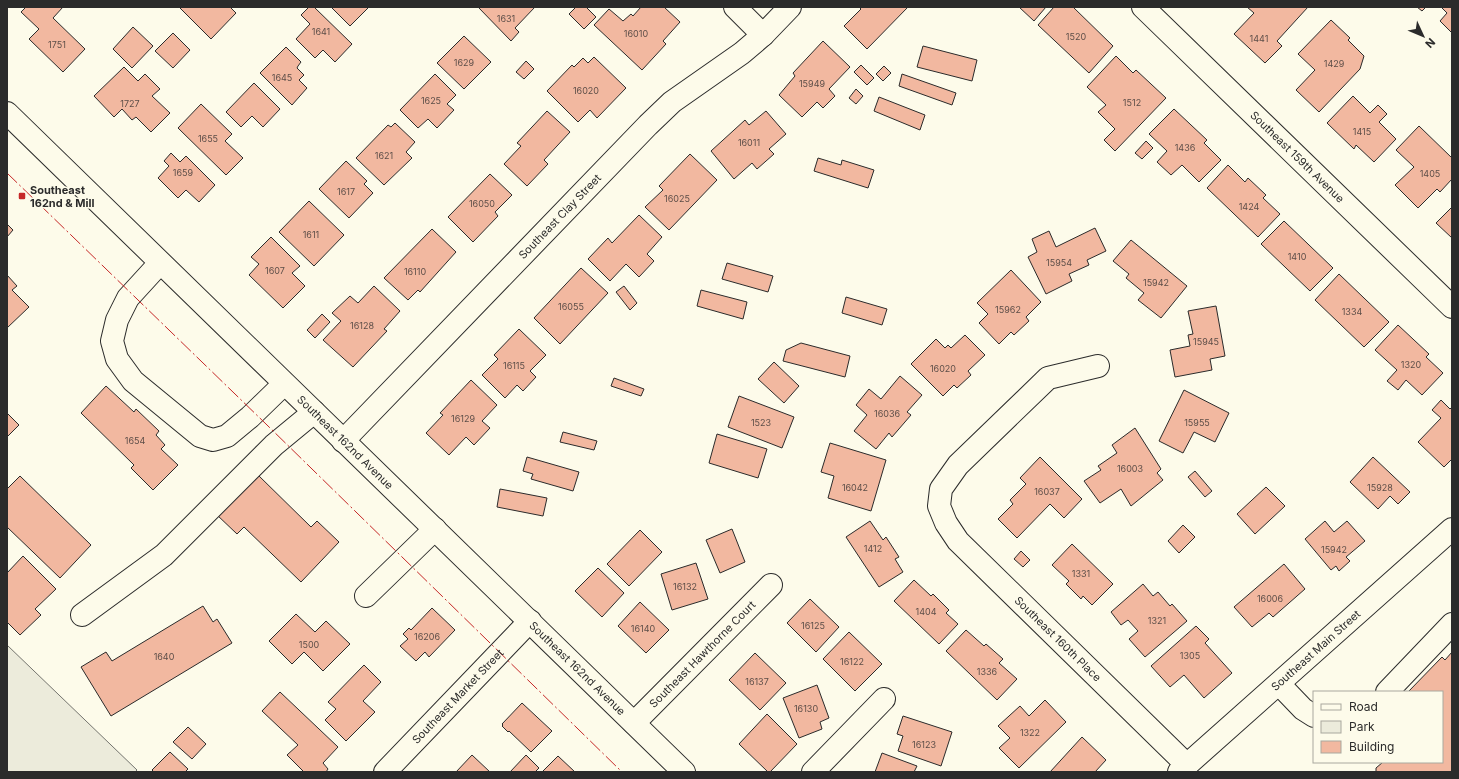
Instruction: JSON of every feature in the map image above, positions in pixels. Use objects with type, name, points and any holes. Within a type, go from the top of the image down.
[{"type":"street","points":[[736,7],[763,34]]},
{"type":"street","name":"Southeast Clay Street","points":[[343,441],[648,125],[672,102],[742,54],[790,7]]},
{"type":"street","name":"Southeast 159th Avenue","points":[[1143,7],[1452,307]]},
{"type":"street","name":"Southeast 162nd Avenue","points":[[7,114],[684,772]]},
{"type":"street","points":[[160,263],[128,298],[117,320],[112,341],[117,359],[134,381],[200,436],[213,440],[227,436],[250,417],[284,384]]},
{"type":"street","name":"Southeast 160th Place","points":[[1098,366],[1048,378],[958,465],[941,489],[939,506],[946,523],[958,541],[1183,768]]},
{"type":"street","points":[[82,615],[164,555],[274,445],[314,412]]},
{"type":"street","points":[[366,596],[435,529]]},
{"type":"street","name":"Southeast Main Street","points":[[1183,768],[1452,529]]},
{"type":"street","name":"Southeast Hawthorne Court","points":[[634,723],[771,585]]},
{"type":"street","name":"Southeast Market Street","points":[[385,772],[530,621]]},
{"type":"street","points":[[1388,691],[1452,624]]},
{"type":"street","points":[[1279,684],[1303,709],[1313,715]]},
{"type":"street","points":[[813,772],[884,699]]},
{"type":"green space","points":[[7,645],[137,770],[135,772],[7,772]]},
{"type":"building","points":[[26,7],[63,7],[53,18],[85,49],[63,72],[29,39],[39,29],[21,12]]},
{"type":"building","points":[[179,7],[230,7],[236,13],[211,39]]},
{"type":"building","points":[[309,7],[314,7],[352,44],[335,62],[323,50],[315,58],[296,39],[310,24],[301,15]]},
{"type":"building","points":[[331,7],[369,7],[350,26]]},
{"type":"building","points":[[478,7],[535,7],[515,28],[519,32],[511,41]]},
{"type":"building","points":[[576,7],[586,7],[596,17],[584,29],[569,14]]},
{"type":"building","points":[[641,7],[664,7],[680,22],[663,41],[666,44],[642,70],[594,25],[609,9],[623,21],[631,14],[633,16]]},
{"type":"building","points":[[859,7],[908,7],[867,49],[844,26],[861,9]]},
{"type":"building","points":[[1019,7],[1046,7],[1034,21]]},
{"type":"building","points":[[1054,7],[1073,7],[1113,46],[1089,73],[1038,25]]},
{"type":"building","points":[[1247,7],[1308,7],[1277,41],[1282,46],[1265,63],[1234,34],[1254,13]]},
{"type":"building","points":[[1417,7],[1426,7],[1422,11]]},
{"type":"building","points":[[1441,7],[1452,7],[1452,33],[1440,21],[1447,13]]},
{"type":"building","points":[[1331,20],[1350,38],[1348,40],[1364,56],[1360,69],[1319,112],[1296,90],[1315,70],[1298,54]]},
{"type":"building","points":[[133,27],[153,46],[132,68],[113,49]]},
{"type":"building","points":[[173,33],[190,50],[173,68],[155,51]]},
{"type":"building","points":[[464,36],[491,62],[464,89],[437,63]]},
{"type":"building","points":[[823,41],[850,67],[829,89],[835,96],[823,108],[817,102],[802,117],[779,95],[795,76],[793,73]]},
{"type":"building","points":[[923,46],[977,60],[972,81],[917,67]]},
{"type":"building","points":[[286,47],[301,62],[297,68],[304,75],[299,80],[307,88],[292,105],[260,73]]},
{"type":"building","points":[[1116,56],[1133,73],[1136,70],[1166,98],[1115,151],[1104,140],[1115,129],[1098,112],[1106,105],[1087,87]]},
{"type":"building","points":[[594,57],[626,88],[597,118],[590,110],[578,122],[547,91],[572,65],[574,67],[583,58],[588,63]]},
{"type":"building","points":[[526,61],[534,69],[524,79],[516,72]]},
{"type":"building","points":[[861,65],[874,78],[867,85],[854,72]]},
{"type":"building","points":[[884,66],[891,73],[883,81],[876,74]]},
{"type":"building","points":[[124,67],[138,81],[145,74],[160,89],[152,96],[170,113],[151,132],[136,117],[132,120],[122,109],[114,117],[94,96]]},
{"type":"building","points":[[435,74],[456,95],[447,104],[454,110],[437,128],[428,119],[418,128],[400,110]]},
{"type":"building","points":[[902,74],[956,93],[952,105],[899,86]]},
{"type":"building","points":[[254,83],[280,109],[263,127],[252,116],[241,127],[226,112]]},
{"type":"building","points":[[856,89],[863,96],[856,104],[849,98]]},
{"type":"building","points":[[1353,96],[1370,113],[1378,105],[1387,114],[1379,122],[1396,139],[1374,162],[1356,145],[1354,149],[1327,123]]},
{"type":"building","points":[[879,97],[925,115],[920,130],[874,111]]},
{"type":"building","points":[[201,104],[232,134],[225,141],[243,158],[226,175],[178,128]]},
{"type":"building","points":[[1174,109],[1207,140],[1204,143],[1221,160],[1199,182],[1182,165],[1171,175],[1157,162],[1167,151],[1149,134]]},
{"type":"building","points":[[547,111],[570,132],[544,160],[548,164],[527,186],[504,164],[521,146],[517,143]]},
{"type":"building","points":[[766,111],[786,134],[769,149],[774,154],[757,169],[752,163],[734,179],[711,151],[745,120],[749,125]]},
{"type":"building","points":[[395,123],[415,142],[406,152],[412,158],[384,185],[356,158],[388,125],[391,127]]},
{"type":"building","points":[[1419,126],[1452,158],[1452,179],[1440,192],[1437,189],[1418,208],[1395,185],[1414,167],[1396,150]]},
{"type":"building","points":[[1146,141],[1153,148],[1142,159],[1135,153]]},
{"type":"building","points":[[171,153],[180,162],[186,156],[215,185],[199,202],[186,190],[178,198],[158,178],[169,166],[164,161]]},
{"type":"building","points":[[690,154],[717,180],[669,230],[645,207],[663,190],[659,186]]},
{"type":"building","points":[[818,158],[841,165],[842,160],[874,170],[868,188],[814,171]]},
{"type":"building","points":[[346,161],[367,181],[364,184],[373,193],[349,218],[319,189]]},
{"type":"building","points":[[1228,165],[1245,182],[1248,178],[1266,195],[1263,198],[1280,214],[1258,237],[1207,188]]},
{"type":"building","points":[[490,174],[512,195],[495,212],[498,216],[473,242],[448,217]]},
{"type":"building","points":[[309,201],[344,235],[314,266],[279,232]]},
{"type":"building","points":[[1452,207],[1452,238],[1436,223]]},
{"type":"building","points":[[639,215],[662,237],[647,254],[654,261],[639,277],[626,264],[610,281],[588,259],[608,238],[612,243]]},
{"type":"building","points":[[1284,221],[1333,268],[1310,291],[1261,244]]},
{"type":"building","points":[[7,224],[13,230],[7,237]]},
{"type":"building","points":[[1095,228],[1106,251],[1087,260],[1089,265],[1069,274],[1072,281],[1046,294],[1028,257],[1037,252],[1032,239],[1049,231],[1056,247]]},
{"type":"building","points":[[432,229],[456,252],[420,292],[418,290],[408,300],[384,278]]},
{"type":"building","points":[[271,237],[300,266],[292,273],[305,286],[283,308],[249,275],[259,264],[251,257]]},
{"type":"building","points":[[1131,240],[1187,286],[1161,318],[1138,300],[1144,293],[1126,278],[1129,274],[1113,261]]},
{"type":"building","points":[[727,263],[773,276],[768,292],[722,279]]},
{"type":"building","points":[[581,268],[608,293],[560,344],[534,318]]},
{"type":"building","points":[[1011,270],[1041,302],[1026,317],[1029,321],[1014,335],[1011,332],[999,344],[979,323],[988,314],[977,303]]},
{"type":"building","points":[[1339,274],[1389,322],[1364,347],[1315,300]]},
{"type":"building","points":[[7,275],[17,286],[12,290],[29,307],[7,328]]},
{"type":"building","points":[[374,286],[400,311],[384,329],[387,331],[353,367],[323,340],[341,321],[332,313],[350,296],[358,303]]},
{"type":"building","points":[[624,286],[637,303],[630,310],[616,292]]},
{"type":"building","points":[[701,290],[747,302],[743,319],[697,306]]},
{"type":"building","points":[[846,297],[887,309],[882,325],[842,313]]},
{"type":"building","points":[[1216,306],[1225,356],[1210,359],[1212,370],[1175,377],[1170,350],[1190,346],[1188,335],[1193,334],[1188,311]]},
{"type":"building","points":[[322,314],[330,322],[315,338],[307,330]]},
{"type":"building","points":[[1398,325],[1429,354],[1426,357],[1443,373],[1422,395],[1406,380],[1398,390],[1387,381],[1397,370],[1375,350]]},
{"type":"building","points":[[519,329],[546,355],[530,371],[536,377],[523,391],[517,385],[505,398],[482,375],[498,359],[494,355]]},
{"type":"building","points":[[965,335],[985,355],[968,371],[971,375],[957,388],[954,385],[943,396],[911,364],[936,339],[945,348],[948,345],[951,348]]},
{"type":"building","points":[[801,343],[850,356],[845,377],[783,361],[786,350]]},
{"type":"building","points":[[774,362],[799,386],[784,403],[758,379]]},
{"type":"building","points":[[900,376],[922,395],[907,412],[911,415],[892,437],[889,433],[876,449],[854,431],[867,415],[856,405],[869,389],[881,399]]},
{"type":"building","points":[[614,378],[644,389],[641,396],[611,386]]},
{"type":"building","points":[[471,380],[497,405],[482,421],[490,428],[474,445],[466,437],[449,455],[426,433],[443,415],[440,413]]},
{"type":"building","points":[[106,386],[134,412],[136,409],[159,431],[156,435],[165,445],[161,449],[178,465],[153,490],[131,468],[134,465],[81,413]]},
{"type":"building","points":[[1184,390],[1229,413],[1215,442],[1194,432],[1183,453],[1159,441]]},
{"type":"building","points":[[739,396],[794,417],[782,448],[728,427]]},
{"type":"building","points":[[1441,400],[1450,409],[1452,407],[1452,459],[1444,467],[1418,442],[1441,418],[1432,410]]},
{"type":"building","points":[[7,413],[19,425],[7,437]]},
{"type":"building","points":[[1135,428],[1161,469],[1157,473],[1163,480],[1131,506],[1121,489],[1100,503],[1084,481],[1101,470],[1098,466],[1117,453],[1112,445]]},
{"type":"building","points":[[563,432],[597,441],[594,450],[560,442]]},
{"type":"building","points":[[717,434],[767,449],[758,478],[709,463]]},
{"type":"building","points":[[830,443],[886,460],[871,511],[828,498],[834,476],[821,472]]},
{"type":"building","points":[[527,457],[579,472],[573,491],[531,479],[533,474],[523,471]]},
{"type":"building","points":[[1040,457],[1082,499],[1064,518],[1050,504],[1017,538],[998,519],[1013,504],[1010,500],[1026,484],[1020,478]]},
{"type":"building","points":[[1373,457],[1410,492],[1398,504],[1390,496],[1378,509],[1350,482]]},
{"type":"building","points":[[1195,471],[1212,491],[1205,497],[1188,477]]},
{"type":"building","points":[[257,474],[311,527],[317,521],[339,542],[301,582],[244,527],[237,534],[216,514]]},
{"type":"building","points":[[20,476],[91,545],[60,578],[7,527],[7,489]]},
{"type":"building","points":[[1266,487],[1285,506],[1255,534],[1237,514]]},
{"type":"building","points":[[500,489],[547,498],[543,516],[497,507]]},
{"type":"building","points":[[870,521],[883,540],[886,537],[899,557],[895,559],[903,572],[879,587],[846,537]]},
{"type":"building","points":[[1325,521],[1334,532],[1347,521],[1365,541],[1346,557],[1350,561],[1339,571],[1336,566],[1331,570],[1305,539]]},
{"type":"building","points":[[1183,525],[1195,537],[1179,553],[1168,541]]},
{"type":"building","points":[[732,529],[745,562],[720,573],[706,540]]},
{"type":"building","points":[[640,530],[662,552],[629,586],[607,564]]},
{"type":"building","points":[[1072,544],[1113,584],[1092,605],[1083,596],[1081,599],[1066,584],[1069,581],[1052,565]]},
{"type":"building","points":[[1021,551],[1030,560],[1023,567],[1014,559]]},
{"type":"building","points":[[23,556],[56,589],[35,609],[41,615],[20,635],[7,622],[7,573]]},
{"type":"building","points":[[696,563],[708,599],[672,610],[661,574]]},
{"type":"building","points":[[1284,564],[1305,589],[1273,617],[1269,613],[1252,627],[1234,607]]},
{"type":"building","points":[[598,568],[624,593],[602,617],[575,591]]},
{"type":"building","points":[[914,580],[931,596],[933,594],[949,610],[946,613],[958,624],[939,644],[894,601]]},
{"type":"building","points":[[1143,584],[1153,596],[1158,592],[1170,606],[1172,604],[1187,621],[1145,657],[1129,639],[1138,631],[1128,620],[1121,625],[1111,612]]},
{"type":"building","points":[[810,599],[839,627],[816,652],[787,623]]},
{"type":"building","points":[[640,602],[669,630],[646,653],[618,626]]},
{"type":"building","points":[[203,606],[213,622],[217,619],[232,643],[111,716],[81,667],[106,652],[112,661]]},
{"type":"building","points":[[432,608],[455,630],[429,657],[425,652],[416,661],[400,646],[408,639],[403,634],[409,628],[411,630]]},
{"type":"building","points":[[296,614],[315,632],[326,621],[350,644],[323,671],[304,652],[292,664],[269,641]]},
{"type":"building","points":[[1196,626],[1209,639],[1205,643],[1232,673],[1204,698],[1184,675],[1170,687],[1151,666]]},
{"type":"building","points":[[966,630],[984,646],[986,644],[1003,659],[999,663],[1017,679],[997,700],[946,651]]},
{"type":"building","points":[[849,632],[882,664],[855,691],[823,659]]},
{"type":"building","points":[[1452,652],[1452,772],[1376,772],[1376,768],[1382,763],[1443,763],[1443,691],[1409,691],[1442,657],[1445,660]]},
{"type":"building","points":[[755,653],[786,683],[760,710],[729,680]]},
{"type":"building","points":[[364,665],[381,682],[363,701],[375,712],[346,741],[325,720],[336,709],[328,702]]},
{"type":"building","points":[[817,685],[829,718],[820,722],[822,729],[799,738],[783,698]]},
{"type":"building","points":[[280,692],[338,747],[323,763],[328,769],[326,772],[304,772],[287,755],[298,745],[262,711]]},
{"type":"building","points":[[1045,700],[1066,722],[1019,768],[999,748],[1010,738],[998,726],[1020,706],[1029,716]]},
{"type":"building","points":[[522,703],[552,731],[531,752],[502,726],[502,724]]},
{"type":"building","points":[[767,714],[797,744],[770,772],[768,772],[739,744]]},
{"type":"building","points":[[903,716],[952,732],[941,766],[898,751],[903,736],[897,734]]},
{"type":"building","points":[[188,727],[206,744],[192,759],[173,742]]},
{"type":"building","points":[[1082,737],[1106,760],[1095,772],[1050,772]]},
{"type":"building","points":[[170,752],[188,769],[185,772],[154,772],[152,770]]},
{"type":"building","points":[[882,753],[917,766],[914,772],[875,772]]},
{"type":"building","points":[[472,755],[490,772],[456,772]]},
{"type":"building","points":[[526,755],[539,768],[535,772],[510,772]]},
{"type":"building","points":[[558,756],[575,772],[542,772]]},
{"type":"power","points":[[7,173],[622,772]]},
{"type":"place","name":"Southeast 162nd & Mill","points":[[22,196]]}]
